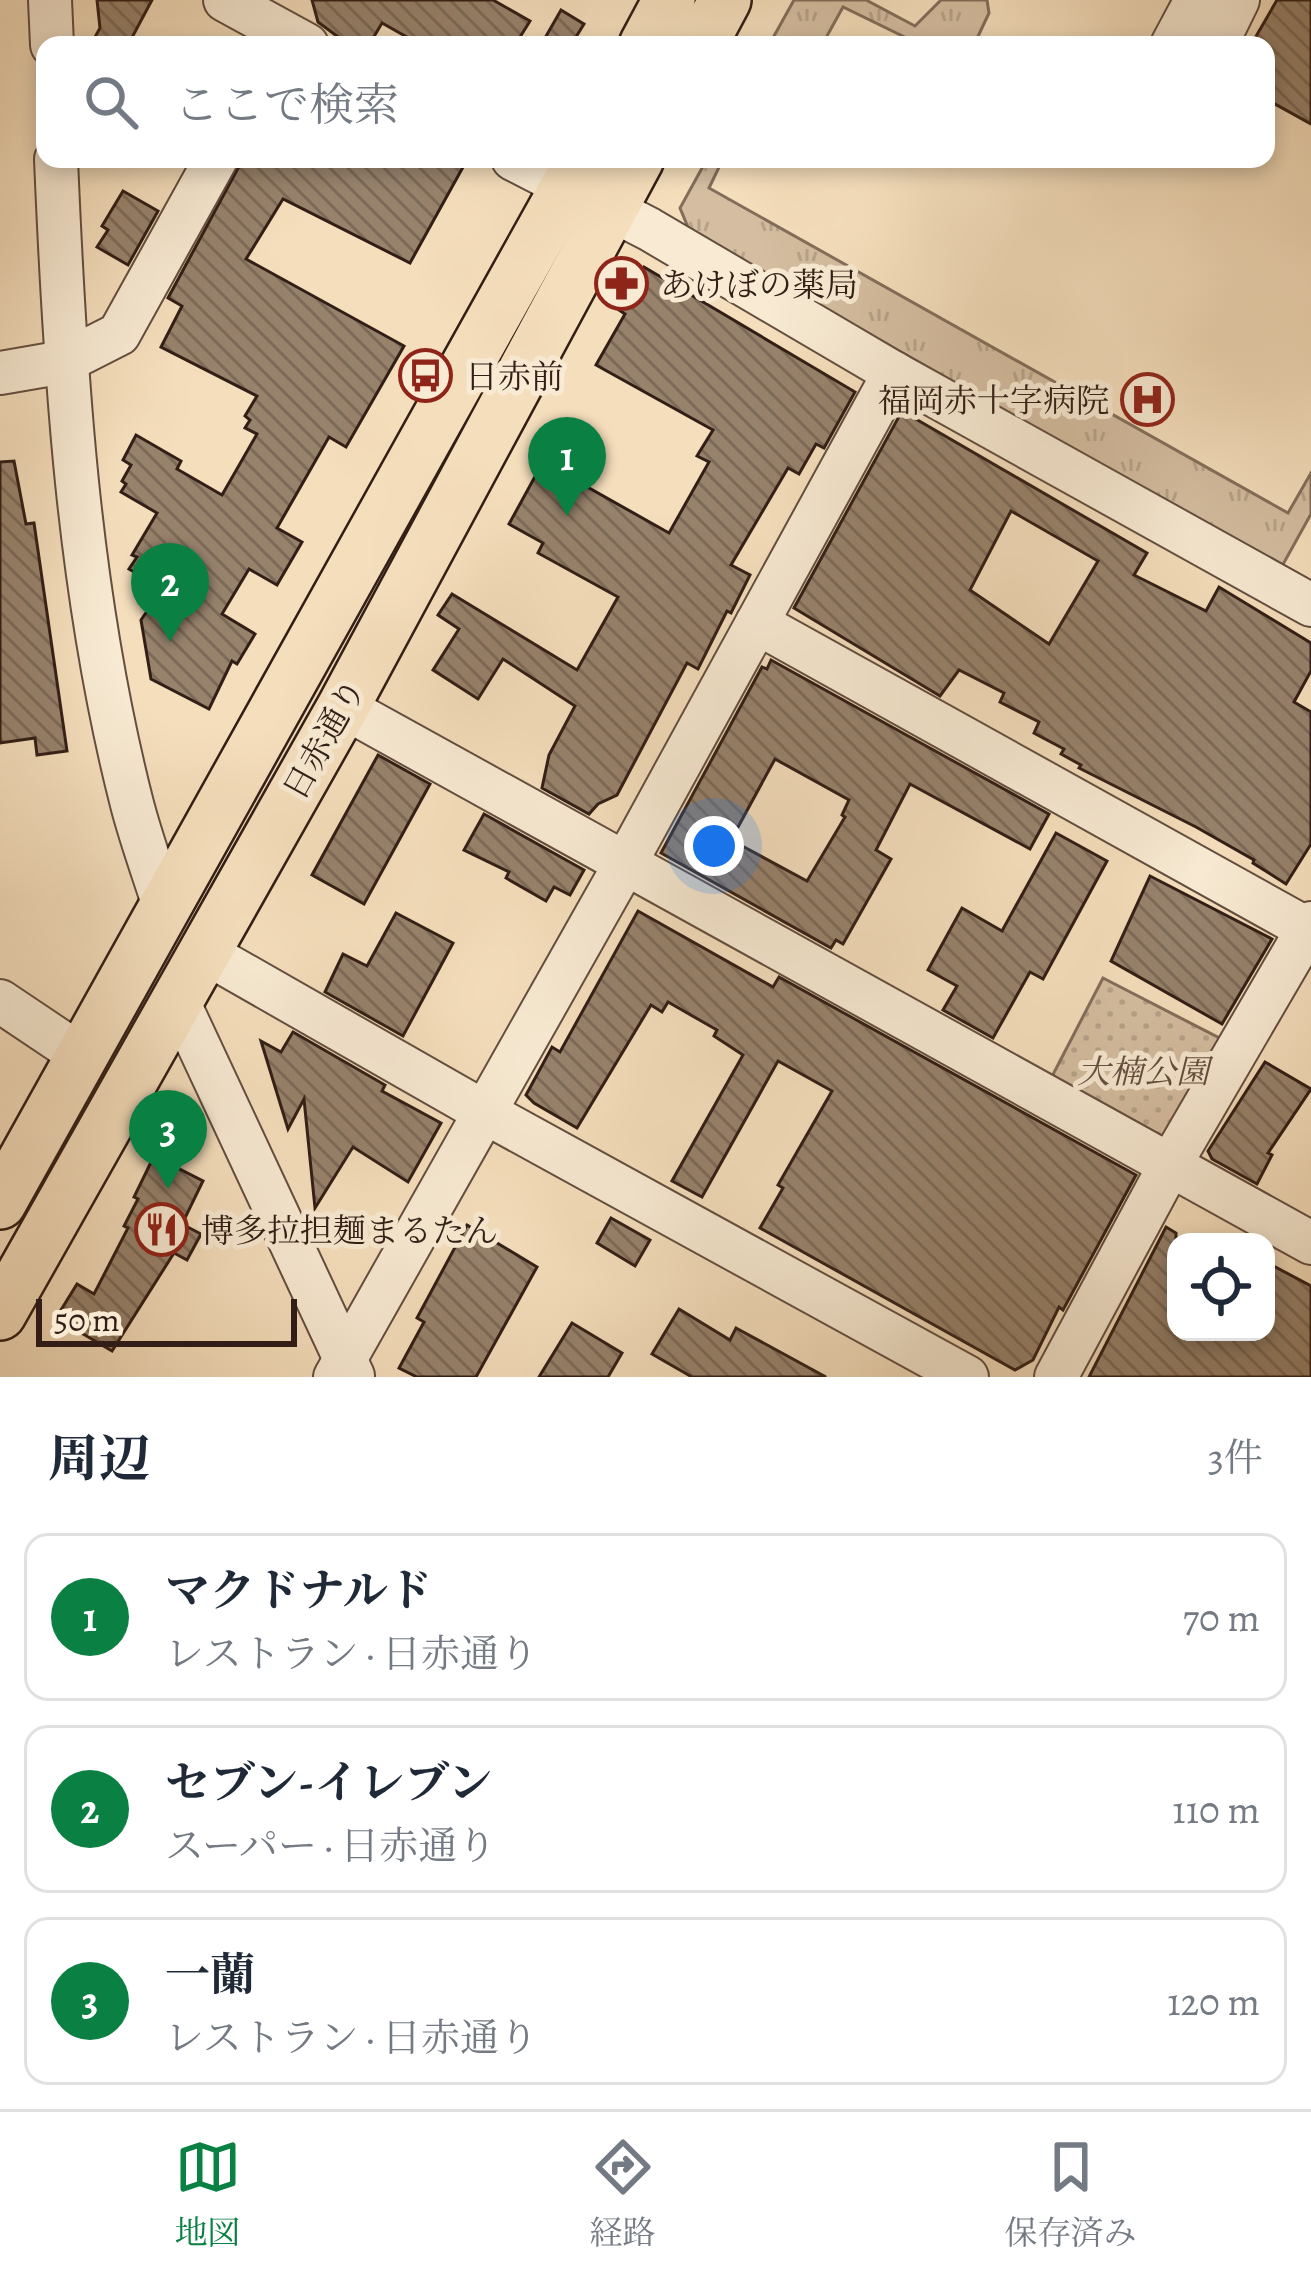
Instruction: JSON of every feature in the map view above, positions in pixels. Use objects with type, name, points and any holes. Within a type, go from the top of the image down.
[{"type":"main road","points":[[650,36],[669,0]]},
{"type":"main road","points":[[706,36],[725,0]]},
{"type":"main road","name":"日赤通り","points":[[0,1313],[343,707],[633,168]]},
{"type":"main road","name":"日赤通り","points":[[0,1203],[573,174]]},
{"type":"street","points":[[50,0],[52,36]]},
{"type":"street","points":[[225,0],[294,31]]},
{"type":"street","points":[[1177,36],[1196,0]]},
{"type":"street","points":[[1220,36],[1238,0]]},
{"type":"street","points":[[56,168],[64,362],[95,631],[132,806],[165,909]]},
{"type":"street","points":[[0,373],[64,362],[119,334],[211,168]]},
{"type":"street","points":[[573,174],[611,208],[895,373],[1311,604]]},
{"type":"street","points":[[344,1372],[895,373]]},
{"type":"street","points":[[757,623],[1310,928],[1170,1166],[1056,1377]]},
{"type":"street","points":[[343,707],[1311,1243]]},
{"type":"street","points":[[204,952],[485,1113],[968,1377]]},
{"type":"street","points":[[177,999],[344,1372]]},
{"type":"street","points":[[0,1001],[82,1056]]},
{"type":"green space","points":[[794,0],[866,0],[915,26],[941,0],[987,0],[989,13],[978,36],[903,36],[843,7],[827,36],[774,36]]},
{"type":"green space","points":[[702,168],[719,168],[709,188],[1288,513],[1311,473],[1311,514],[1281,568],[690,232],[680,208]]},
{"type":"green space","name":"大楠公園","points":[[1103,978],[1231,1044],[1168,1160],[1046,1088]]},
{"type":"building","points":[[97,0],[152,0],[133,36],[96,36],[100,28]]},
{"type":"building","points":[[312,0],[493,0],[530,21],[521,36],[405,36],[382,23],[374,36],[337,36],[318,22]]},
{"type":"building","points":[[1277,0],[1311,0],[1311,124],[1275,104],[1275,36],[1256,36]]},
{"type":"building","points":[[561,10],[584,24],[577,36],[546,36]]},
{"type":"building","points":[[238,168],[462,168],[410,263],[283,199],[246,259],[404,346],[346,447],[329,437],[277,528],[302,542],[277,585],[249,569],[222,614],[255,634],[237,664],[232,661],[209,709],[151,679],[141,620],[156,598],[134,584],[139,575],[129,569],[157,513],[121,492],[131,465],[123,460],[136,435],[181,461],[177,469],[222,495],[257,434],[245,428],[250,420],[245,416],[257,396],[161,347],[182,306],[168,298]]},
{"type":"building","points":[[123,191],[158,211],[128,265],[97,247],[108,230],[102,226]]},
{"type":"building","points":[[644,267],[855,392],[824,448],[816,444],[799,474],[788,468],[731,565],[750,575],[731,613],[727,611],[698,669],[687,663],[617,795],[589,814],[542,788],[549,755],[575,706],[503,659],[478,699],[433,670],[459,629],[438,615],[452,594],[577,670],[618,597],[538,553],[543,543],[509,524],[543,462],[669,533],[709,462],[697,456],[713,430],[596,365],[625,314],[619,310]]},
{"type":"building","points":[[902,411],[1147,553],[1134,575],[1206,611],[1219,587],[1311,643],[1311,671],[1294,702],[1311,712],[1311,844],[1286,884],[1196,827],[1079,768],[1061,754],[1064,749],[1034,733],[1039,722],[1000,702],[1004,693],[959,670],[940,696],[794,608]],"holes":[[[1011,511],[1098,561],[1049,644],[970,590]]]},
{"type":"building","points":[[14,461],[26,524],[34,523],[67,751],[37,755],[35,738],[0,743],[0,462]]},
{"type":"building","points":[[771,660],[1049,814],[1030,849],[910,784],[876,850],[891,859],[843,944],[836,940],[831,948],[661,853],[762,667],[767,669]],"holes":[[[775,759],[849,800],[845,817],[807,881],[731,840]]]},
{"type":"building","points":[[378,755],[430,784],[364,904],[312,875]]},
{"type":"building","points":[[484,814],[584,870],[570,895],[554,887],[546,901],[506,878],[509,872],[464,850]]},
{"type":"building","points":[[1056,833],[1107,861],[1043,979],[1030,972],[993,1038],[943,1010],[957,986],[928,970],[962,908],[1002,931]]},
{"type":"building","points":[[1150,876],[1272,939],[1222,1024],[1111,961]]},
{"type":"building","points":[[638,911],[773,987],[779,977],[1136,1175],[1033,1360],[1015,1370],[760,1228],[783,1188],[778,1185],[832,1091],[778,1061],[702,1197],[672,1181],[743,1055],[714,1036],[717,1030],[668,1002],[662,1012],[651,1005],[577,1128],[526,1095],[552,1047],[560,1052]]},
{"type":"building","points":[[396,913],[453,943],[403,1036],[325,992],[343,954],[367,966]]},
{"type":"building","points":[[293,1032],[385,1085],[382,1091],[441,1123],[408,1182],[353,1147],[315,1208],[304,1099],[288,1129],[261,1041],[281,1052]]},
{"type":"building","points":[[1265,1062],[1311,1089],[1268,1153],[1272,1155],[1257,1184],[1212,1159],[1208,1151]]},
{"type":"building","points":[[154,1156],[203,1181],[182,1224],[201,1234],[187,1260],[174,1253],[112,1351],[56,1318],[77,1284],[94,1294],[128,1228],[124,1226],[138,1199],[134,1197]]},
{"type":"building","points":[[611,1218],[650,1240],[635,1266],[597,1243]]},
{"type":"building","points":[[467,1225],[537,1267],[476,1377],[417,1377],[399,1368],[424,1322],[417,1318]]},
{"type":"building","points":[[1166,1227],[1176,1233],[1167,1233],[1167,1341],[1275,1341],[1275,1267],[1311,1286],[1311,1377],[1089,1377]]},
{"type":"building","points":[[679,1309],[730,1340],[736,1328],[826,1377],[692,1377],[652,1354]]},
{"type":"building","points":[[572,1323],[622,1353],[608,1377],[539,1377]]},
{"type":"place","name":"あけぼの薬局","points":[[621,284]]},
{"type":"place","name":"日赤前","points":[[426,376]]},
{"type":"place","name":"福岡赤十字病院","points":[[1148,400]]},
{"type":"place","name":"マクドナルド","points":[[567,516]]},
{"type":"place","name":"セブン-イレブン","points":[[170,642]]},
{"type":"place","name":"一蘭","points":[[168,1189]]},
{"type":"place","name":"博多拉担麺まるたん","points":[[162,1230]]}]
